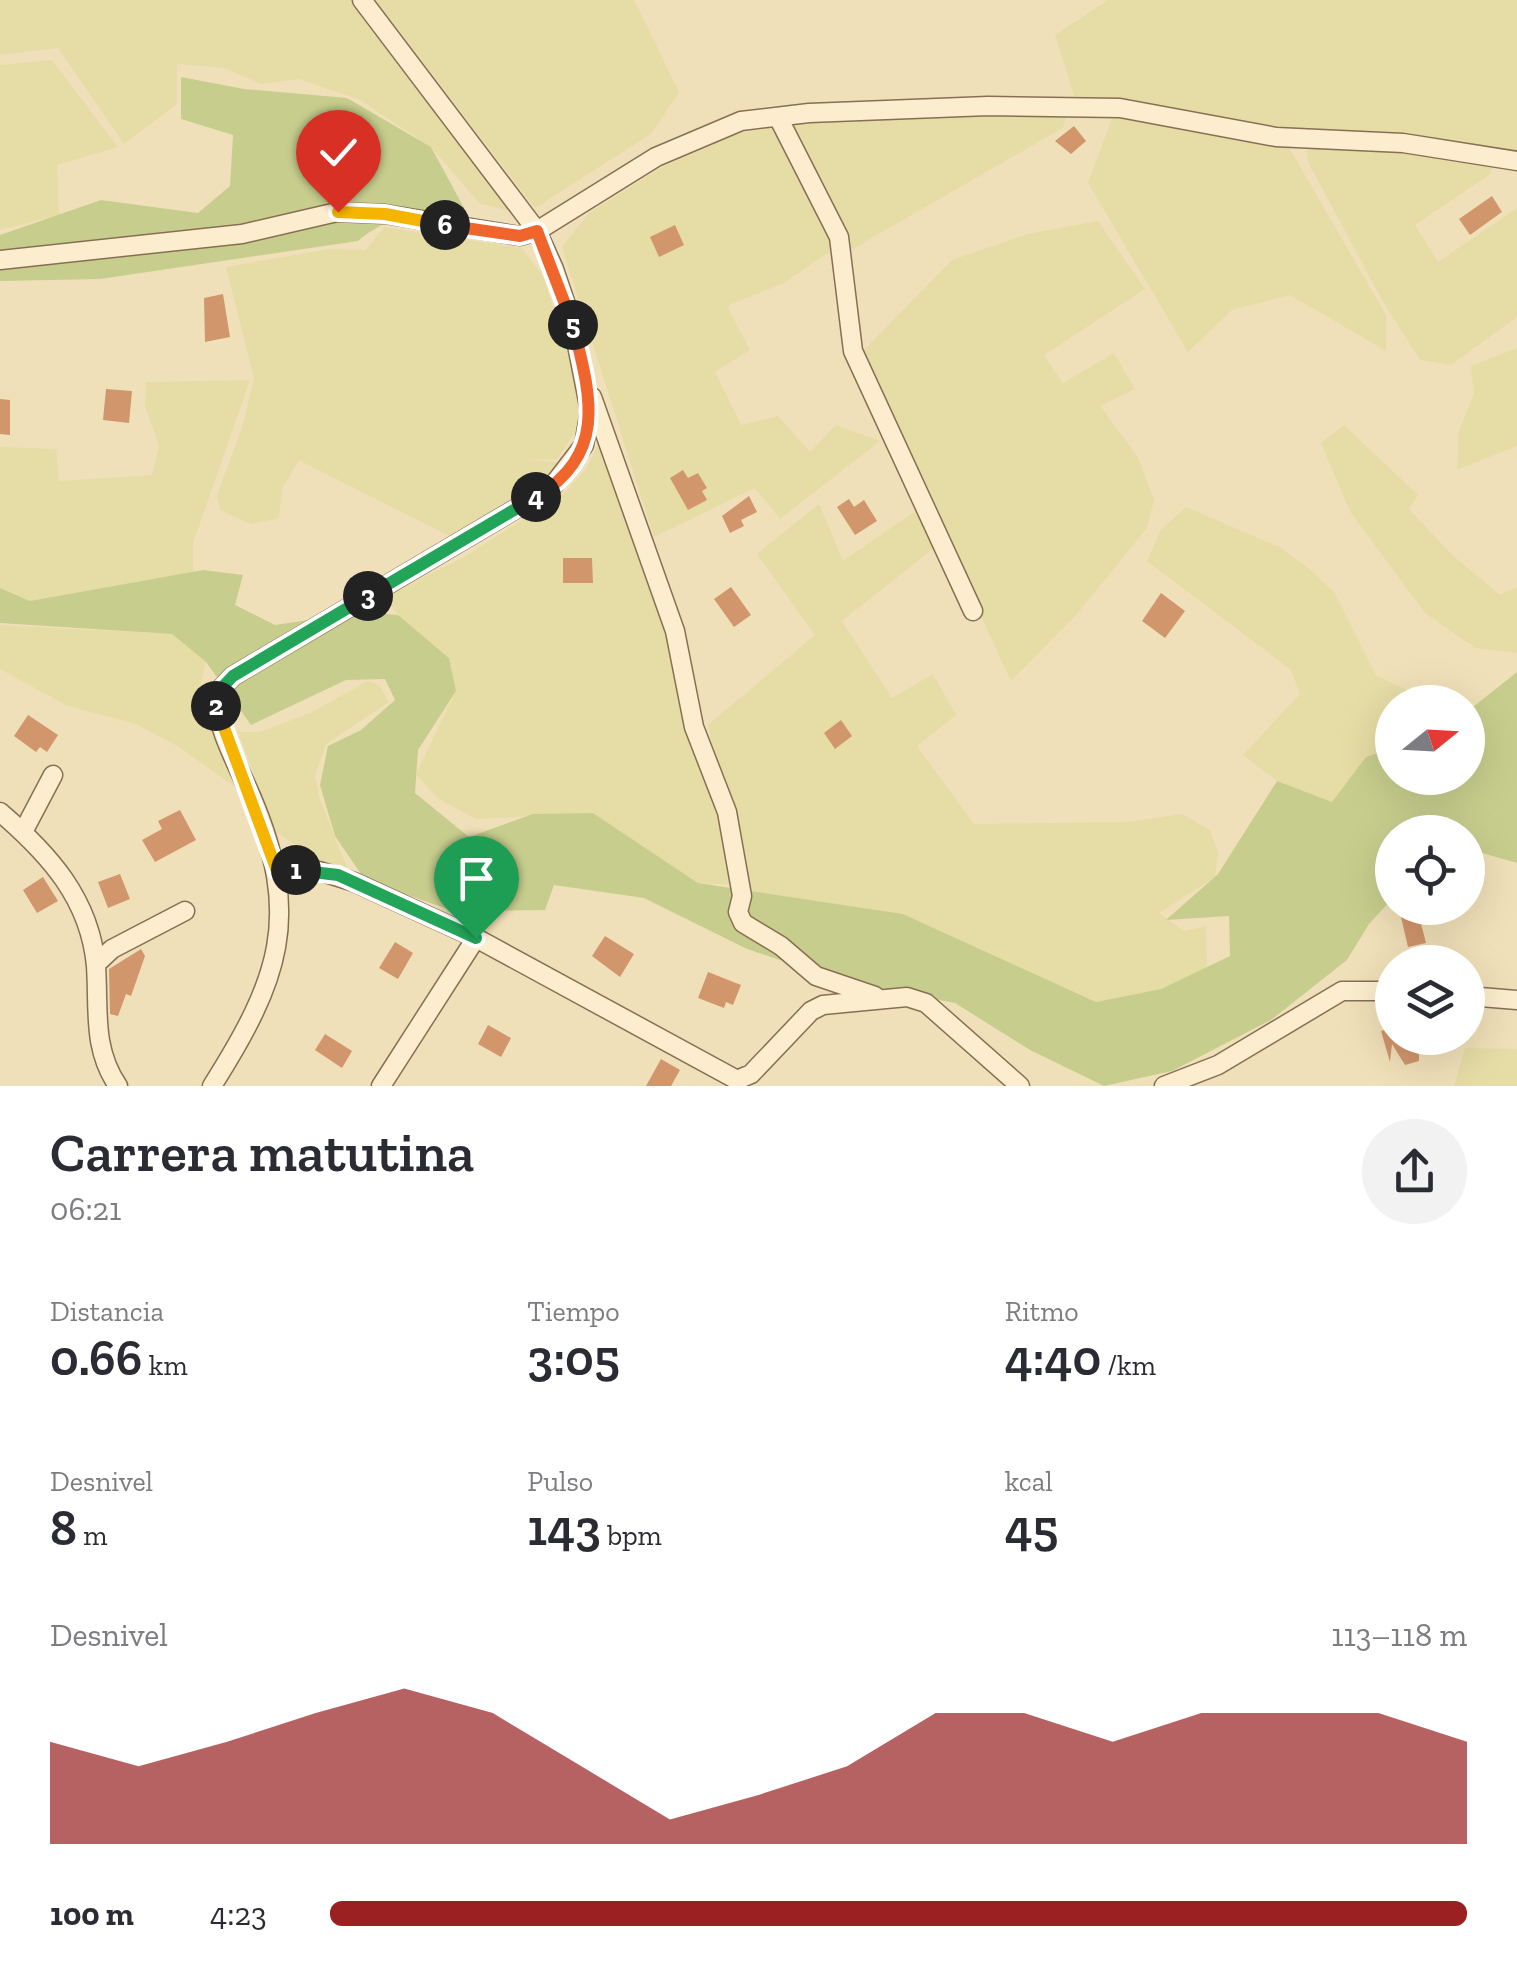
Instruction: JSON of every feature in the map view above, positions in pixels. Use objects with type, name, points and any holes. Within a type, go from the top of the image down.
[{"type":"street","points":[[362,0],[537,231],[561,288],[588,386],[676,631],[694,726],[726,812],[743,923],[781,946],[816,976],[885,999]]},
{"type":"street","points":[[0,260],[242,234],[338,212],[385,214],[504,235],[537,231],[656,157],[740,121],[778,117],[988,106],[1120,108],[1276,136],[1403,143],[1517,161]]},
{"type":"street","points":[[778,117],[839,237],[853,350],[973,611]]},
{"type":"street","points":[[212,1086],[254,1020],[278,944],[277,871],[265,828],[216,708],[222,684],[551,488],[584,445],[590,411],[588,386]]},
{"type":"street","points":[[23,832],[53,775]]},
{"type":"street","points":[[0,812],[41,846],[84,908],[96,964],[96,1030],[108,1072],[118,1086]]},
{"type":"street","points":[[277,871],[338,875],[476,938],[736,1080],[752,1074],[811,1010],[907,997],[926,1002],[1020,1086]]},
{"type":"street","points":[[96,964],[112,949],[184,911]]},
{"type":"street","points":[[382,1086],[476,938]]},
{"type":"street","points":[[1164,1086],[1218,1065],[1342,991],[1375,991]]},
{"type":"street","points":[[1485,997],[1517,1000]]},
{"type":"shaded area","points":[[0,0],[354,0],[516,212],[480,204],[431,147],[360,100],[299,79],[261,84],[224,68],[177,64],[177,104],[124,144],[58,48],[0,55]]},
{"type":"shaded area","points":[[375,0],[634,0],[679,92],[651,134],[535,208]]},
{"type":"shaded area","points":[[1108,0],[1517,0],[1517,157],[1445,140],[1266,128],[1129,102],[1075,98],[1055,35]]},
{"type":"shaded area","points":[[52,60],[118,147],[57,165],[59,215],[0,230],[0,65]]},
{"type":"shaded area","points":[[981,113],[1067,114],[1063,128],[849,251],[791,131],[793,123]]},
{"type":"shaded area","points":[[1114,113],[1287,144],[1386,315],[1386,351],[1290,295],[1232,310],[1188,352],[1088,183]]},
{"type":"shaded area","points":[[774,127],[833,234],[829,252],[784,283],[727,306],[750,350],[715,372],[741,425],[778,416],[810,452],[836,425],[880,441],[780,519],[755,488],[654,537],[562,247],[589,213],[662,167],[737,134]]},
{"type":"shaded area","points":[[1307,146],[1373,147],[1495,165],[1489,175],[1415,225],[1438,262],[1517,208],[1517,317],[1451,365],[1420,360],[1382,300],[1308,162]]},
{"type":"shaded area","points":[[1098,221],[1145,289],[1044,355],[1063,383],[1114,353],[1135,389],[1100,406],[1138,457],[1154,500],[1147,528],[1077,614],[1011,681],[860,354],[952,260],[1028,234]]},
{"type":"shaded area","points":[[384,227],[522,248],[543,276],[576,379],[580,425],[557,459],[525,460],[561,462],[561,469],[528,494],[450,536],[299,460],[282,489],[279,518],[251,524],[220,510],[217,496],[243,424],[254,378],[226,267],[329,249],[366,250]]},
{"type":"shaded area","points":[[1517,348],[1517,446],[1457,470],[1459,431],[1474,394],[1471,366]]},
{"type":"shaded area","points":[[250,380],[193,543],[193,572],[30,601],[0,588],[0,447],[56,449],[59,481],[152,475],[159,445],[145,407],[146,382]]},
{"type":"shaded area","points":[[1344,425],[1418,495],[1409,509],[1451,554],[1500,595],[1517,587],[1517,653],[1475,648],[1425,613],[1351,513],[1321,443]]},
{"type":"shaded area","points":[[603,434],[724,824],[732,885],[698,883],[593,813],[476,819],[437,798],[416,774],[456,691],[449,658],[398,615],[385,597],[466,556],[566,491],[586,469]]},
{"type":"shaded area","points":[[819,504],[843,561],[921,507],[939,544],[842,621],[892,698],[933,674],[956,715],[917,746],[974,824],[1126,822],[1182,814],[1210,830],[1218,853],[1215,877],[1159,913],[1184,931],[1206,926],[1207,967],[1161,989],[1096,1002],[903,914],[746,891],[708,725],[815,635],[757,554]]},
{"type":"shaded area","points":[[1186,507],[1279,547],[1335,593],[1376,675],[1397,685],[1375,685],[1375,754],[1366,757],[1332,803],[1277,781],[1243,755],[1300,694],[1291,670],[1147,561],[1161,530]]},
{"type":"shaded area","points":[[0,625],[172,634],[206,662],[199,692],[238,789],[179,747],[136,724],[68,706],[0,669]]},
{"type":"shaded area","points":[[368,681],[379,685],[389,702],[326,744],[315,776],[320,800],[348,870],[333,869],[274,831],[238,732],[260,732],[310,713]]},
{"type":"shaded area","points":[[1485,1048],[1517,1049],[1517,1086],[1454,1086],[1463,1055],[1485,1055]]},
{"type":"green space","points":[[181,77],[244,89],[347,98],[431,147],[476,230],[429,219],[401,219],[358,241],[100,279],[0,281],[0,235],[101,200],[198,213],[230,186],[233,135],[181,119]]},
{"type":"green space","points":[[203,570],[243,575],[235,605],[275,625],[361,612],[398,615],[449,658],[456,691],[418,750],[415,793],[469,837],[533,814],[593,813],[698,883],[903,914],[1096,1002],[1161,989],[1230,956],[1229,916],[1166,920],[1218,874],[1277,781],[1332,802],[1366,757],[1375,754],[1375,795],[1485,795],[1485,697],[1517,672],[1517,863],[1485,854],[1485,815],[1375,815],[1375,917],[1347,960],[1271,1020],[1172,1071],[1104,1086],[1030,1050],[955,1003],[851,984],[747,949],[644,898],[554,885],[545,910],[453,911],[365,880],[335,836],[320,785],[328,746],[361,730],[395,700],[385,679],[346,680],[251,725],[206,662],[172,634],[0,623],[0,588],[30,601]]},
{"type":"building","points":[[1074,126],[1086,141],[1071,154],[1055,141]]},
{"type":"building","points":[[1492,196],[1502,212],[1470,235],[1459,219]]},
{"type":"building","points":[[675,225],[684,245],[659,257],[650,237]]},
{"type":"building","points":[[223,294],[230,337],[205,342],[204,298]]},
{"type":"building","points":[[106,389],[132,391],[129,423],[103,420]]},
{"type":"building","points":[[0,399],[10,400],[10,435],[0,434]]},
{"type":"building","points":[[683,470],[688,478],[698,473],[707,488],[702,491],[707,500],[688,510],[670,478]]},
{"type":"building","points":[[749,496],[757,512],[741,520],[744,526],[730,533],[722,516]]},
{"type":"building","points":[[849,499],[854,507],[864,500],[877,521],[855,535],[837,507]]},
{"type":"building","points":[[563,558],[592,558],[593,583],[563,583]]},
{"type":"building","points":[[731,587],[751,615],[734,627],[714,599]]},
{"type":"building","points":[[1161,593],[1185,611],[1165,638],[1142,621]]},
{"type":"building","points":[[28,715],[58,735],[47,752],[40,747],[36,752],[14,736]]},
{"type":"building","points":[[841,720],[852,736],[835,749],[824,733]]},
{"type":"building","points":[[180,810],[196,840],[155,862],[142,840],[162,829],[158,821]]},
{"type":"building","points":[[120,874],[130,899],[108,908],[98,882]]},
{"type":"building","points":[[43,877],[58,901],[37,913],[23,890]]},
{"type":"building","points":[[1403,925],[1421,925],[1426,943],[1408,945]]},
{"type":"building","points":[[605,936],[634,954],[620,977],[592,956]]},
{"type":"building","points":[[395,942],[413,953],[398,979],[379,968]]},
{"type":"building","points":[[141,949],[145,956],[131,996],[126,994],[118,1016],[110,1014],[109,969]]},
{"type":"building","points":[[708,972],[741,985],[733,1005],[726,1002],[724,1008],[698,998]]},
{"type":"building","points":[[488,1025],[511,1038],[501,1057],[478,1044]]},
{"type":"building","points":[[325,1034],[352,1051],[342,1068],[315,1050]]},
{"type":"building","points":[[1399,1055],[1419,1055],[1419,1061],[1405,1065]]},
{"type":"building","points":[[661,1059],[680,1070],[671,1086],[646,1086]]},
{"type":"route","points":[[338,212],[385,214],[504,235],[537,231],[573,325],[588,386],[590,411],[584,445],[569,470],[551,488],[233,676],[216,694],[221,726],[265,828],[277,871],[338,875],[476,938]]}]
